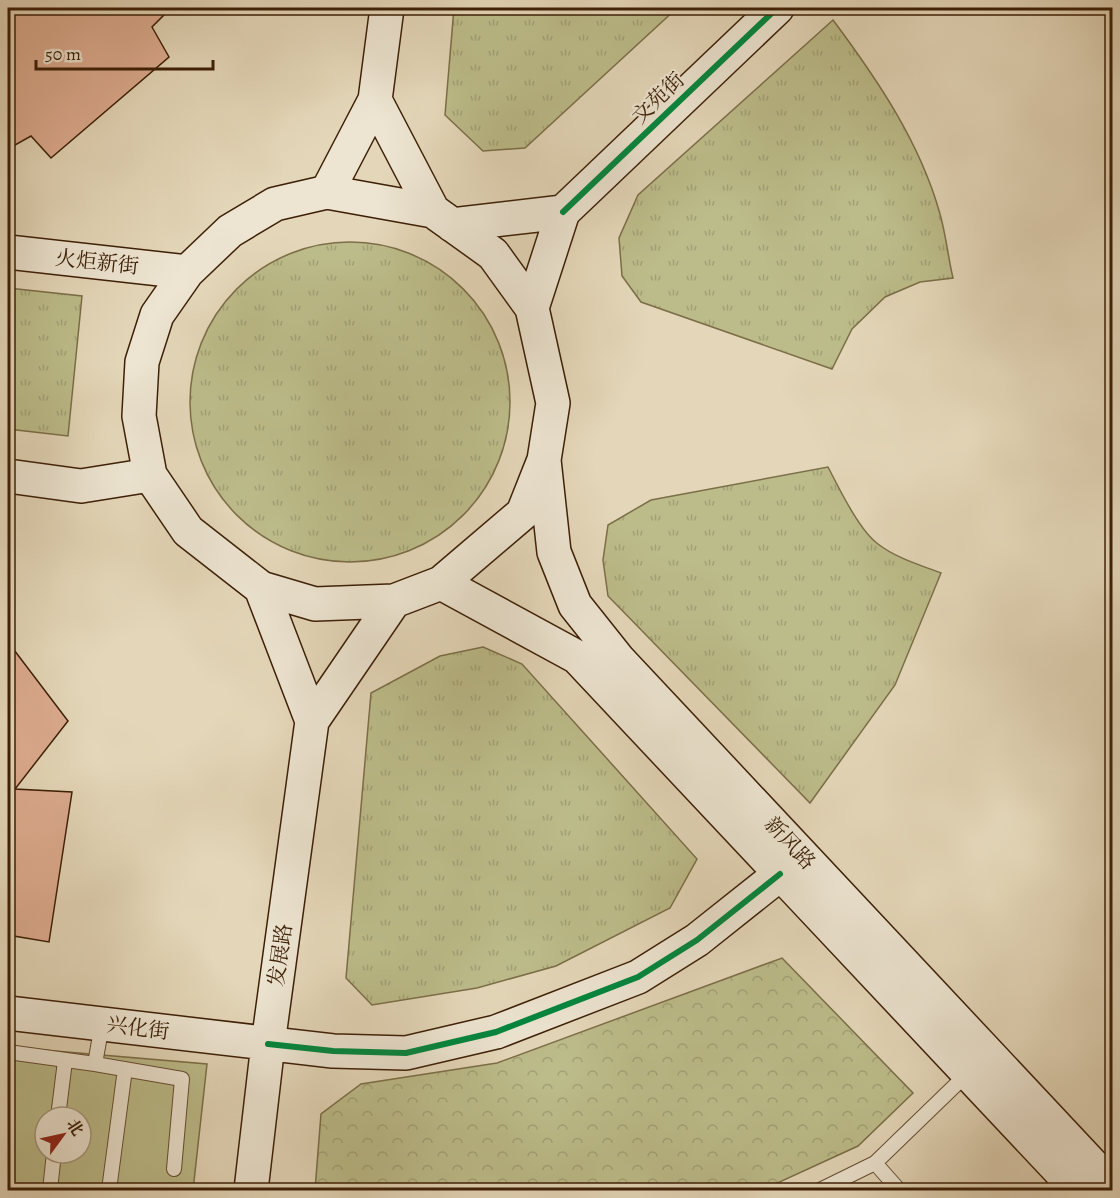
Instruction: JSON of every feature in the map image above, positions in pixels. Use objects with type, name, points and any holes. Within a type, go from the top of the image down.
[{"type":"main road","points":[[327,192],[375,100],[387,8]]},
{"type":"main road","name":"文苑街","points":[[563,213],[777,8]]},
{"type":"main road","points":[[375,100],[442,218],[493,254],[532,308],[553,403],[544,460],[523,513],[441,583],[394,601],[315,604],[261,588],[188,531],[150,475],[139,416],[142,363],[157,315],[187,272],[230,231],[275,204],[327,192],[442,218],[563,213],[532,308]]},
{"type":"main road","name":"火炬新街","points":[[8,252],[187,272]]},
{"type":"main road","name":"新风路","points":[[544,460],[554,552],[575,605],[588,624],[634,677],[1113,1186]]},
{"type":"main road","points":[[8,476],[81,486],[150,475]]},
{"type":"main road","name":"新风路","points":[[441,583],[577,657],[1078,1191]]},
{"type":"main road","points":[[261,588],[312,721]]},
{"type":"main road","points":[[312,721],[394,601]]},
{"type":"main road","name":"发展路","points":[[251,1191],[268,1044],[312,721]]},
{"type":"main road","name":"兴化街","points":[[8,1013],[333,1051],[406,1053],[496,1032],[638,977],[697,940],[780,874]]},
{"type":"lane","points":[[95,1064],[102,1024]]},
{"type":"lane","points":[[8,1052],[182,1079],[174,1169]]},
{"type":"lane","points":[[59,1105],[65,1060]]},
{"type":"lane","points":[[109,1191],[125,1069]]},
{"type":"lane","points":[[820,1191],[875,1164],[968,1073]]},
{"type":"lane","points":[[875,1164],[899,1191]]},
{"type":"lane","points":[[50,1191],[53,1165]]},
{"type":"green space","points":[[454,8],[677,8],[525,148],[483,151],[445,115]]},
{"type":"green space","points":[[833,20],[896,112],[921,162],[940,214],[953,278],[920,282],[885,297],[852,329],[832,369],[641,302],[622,276],[619,238],[638,195]]},
{"type":"green space","points":[[350,242],[381,245],[411,255],[439,269],[463,289],[483,313],[497,341],[507,371],[510,402],[507,433],[497,463],[483,491],[463,515],[439,535],[411,549],[381,559],[350,562],[319,559],[289,549],[261,535],[237,515],[217,491],[203,463],[193,433],[190,402],[193,371],[203,341],[217,313],[237,289],[261,269],[289,255],[319,245]]},
{"type":"green space","points":[[8,288],[82,296],[68,436],[8,429]]},
{"type":"green space","points":[[828,467],[850,508],[871,538],[908,561],[941,573],[895,685],[810,803],[608,596],[603,560],[608,525],[651,500]]},
{"type":"green space","points":[[483,647],[522,664],[697,859],[670,908],[556,966],[477,988],[372,1005],[346,978],[371,693],[440,656]]},
{"type":"green space","points":[[782,958],[913,1093],[858,1146],[762,1190],[315,1190],[321,1114],[361,1084],[497,1063]]},
{"type":"green space","points":[[8,1047],[207,1064],[193,1190],[8,1190]]},
{"type":"building","points":[[14,8],[171,8],[152,27],[169,57],[51,158],[31,136],[8,149],[8,12]]},
{"type":"building","points":[[8,642],[68,721],[15,789],[72,792],[49,942],[8,935]]},
{"type":"cycle path","points":[[563,212],[777,8]]},
{"type":"cycle path","points":[[268,1044],[333,1051],[406,1053],[496,1032],[638,977],[697,940],[780,874]]}]
